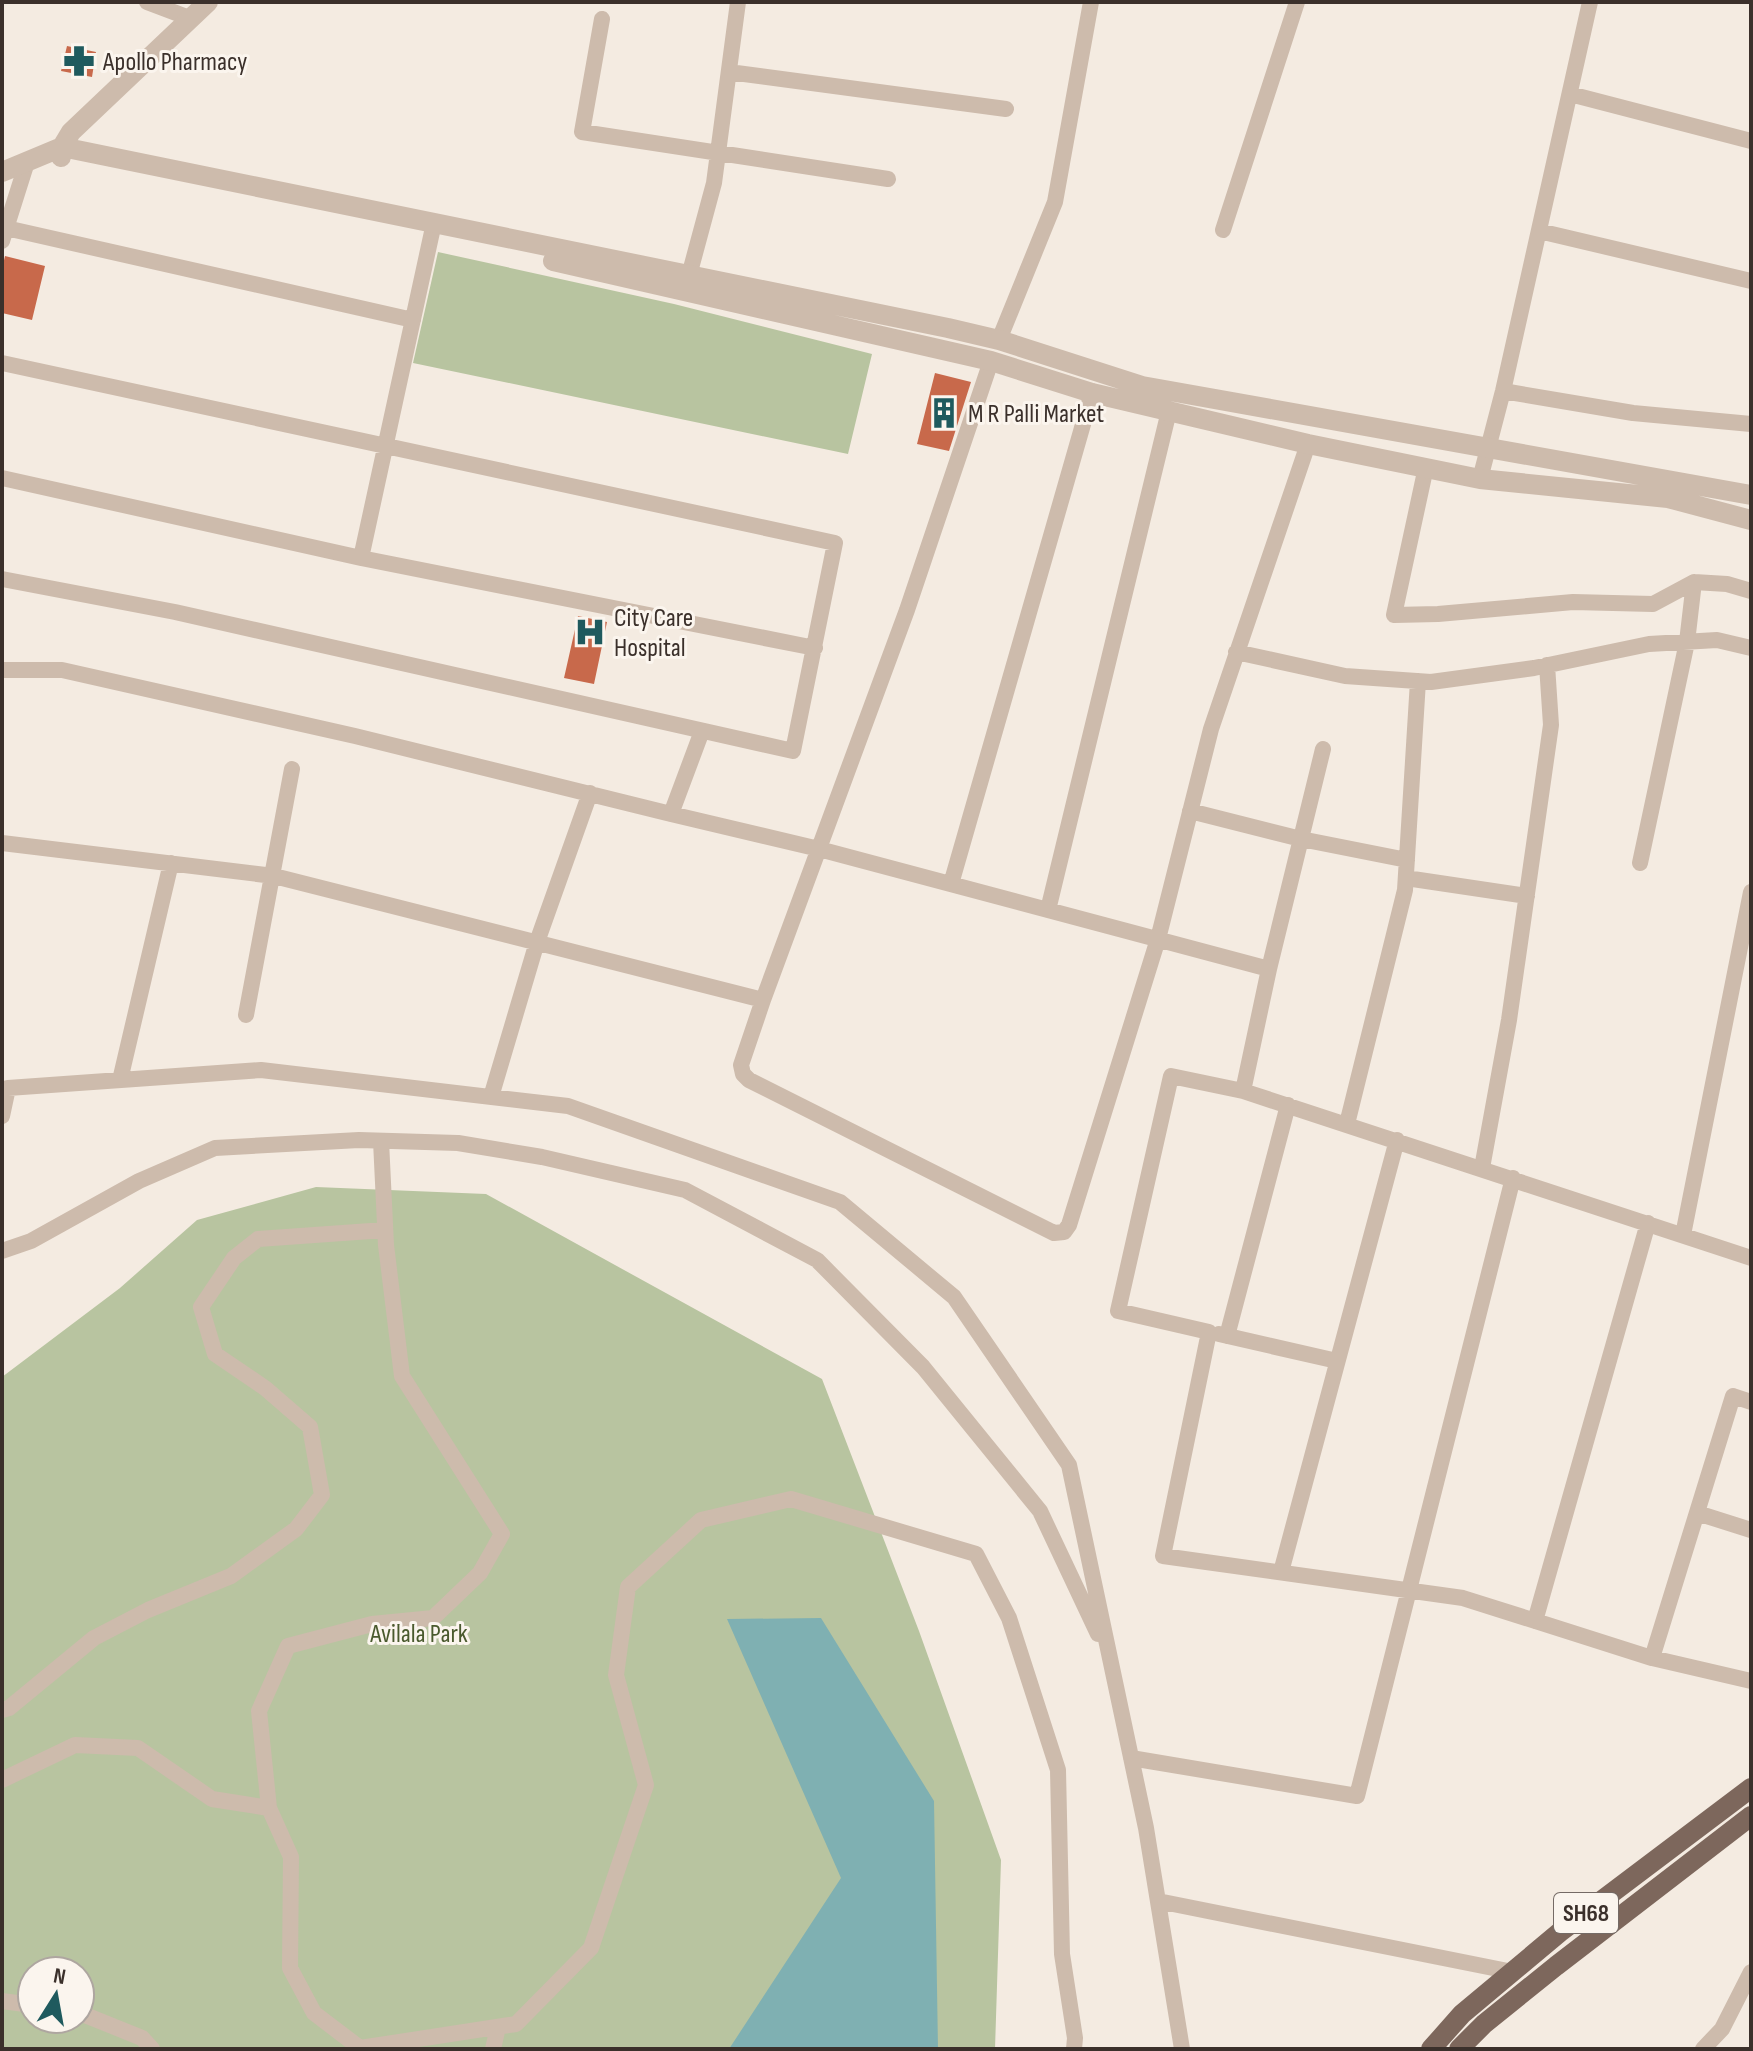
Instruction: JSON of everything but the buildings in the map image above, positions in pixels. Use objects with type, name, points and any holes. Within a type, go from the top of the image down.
[{"type":"main road","name":"SH68","points":[[1431,2049],[1462,2014],[1560,1932],[1751,1788]]},
{"type":"main road","name":"SH68","points":[[1459,2049],[1484,2024],[1556,1966],[1751,1816]]},
{"type":"street","points":[[147,2],[192,19]]},
{"type":"street","points":[[62,154],[71,132],[208,2]]},
{"type":"street","points":[[687,284],[714,183],[738,2]]},
{"type":"street","points":[[999,340],[1055,202],[1091,2]]},
{"type":"street","points":[[1223,230],[1297,2]]},
{"type":"street","points":[[1480,479],[1503,391],[1590,2]]},
{"type":"street","points":[[602,19],[582,132],[888,179]]},
{"type":"street","points":[[729,72],[1006,109]]},
{"type":"street","points":[[1570,94],[1751,141]]},
{"type":"street","points":[[62,154],[687,284],[999,340],[1142,386],[1751,495]]},
{"type":"street","points":[[2,186],[25,170],[62,154],[687,284],[991,361],[1092,393],[1308,444],[1480,479],[1668,498],[1751,520]]},
{"type":"street","points":[[2,172],[25,170]]},
{"type":"street","points":[[25,170],[4,235],[413,320]]},
{"type":"street","points":[[1539,231],[1751,281]]},
{"type":"street","points":[[361,558],[432,232]]},
{"type":"street","points":[[991,361],[907,610],[741,1065],[743,1074],[749,1080],[1054,1233],[1064,1232],[1069,1225],[1158,939],[1211,729],[1308,444]]},
{"type":"street","points":[[2,363],[835,543],[793,751],[175,612],[2,579]]},
{"type":"street","points":[[1503,391],[1633,413],[1751,424]]},
{"type":"street","points":[[951,884],[1092,393]]},
{"type":"street","points":[[1048,910],[1169,411]]},
{"type":"street","points":[[1426,467],[1394,615],[1573,602],[1653,604],[1694,582],[1727,584],[1751,591]]},
{"type":"street","points":[[2,478],[361,558],[815,648]]},
{"type":"street","points":[[1640,863],[1687,642],[1694,582]]},
{"type":"street","points":[[1236,652],[1345,676],[1431,682],[1547,665],[1649,644],[1717,640],[1751,648]]},
{"type":"street","points":[[1482,1168],[1509,1020],[1551,725],[1547,665]]},
{"type":"street","points":[[2,670],[62,670],[355,736],[819,849],[1269,969]]},
{"type":"street","points":[[1347,1124],[1406,878],[1418,681]]},
{"type":"street","points":[[671,814],[702,731]]},
{"type":"street","points":[[1243,1091],[1269,969],[1323,749]]},
{"type":"street","points":[[246,1015],[292,769]]},
{"type":"street","points":[[491,1097],[537,942],[590,793]]},
{"type":"street","points":[[1190,811],[1301,839],[1407,860]]},
{"type":"street","points":[[2,843],[274,876],[763,1000]]},
{"type":"street","points":[[120,1080],[171,863]]},
{"type":"street","points":[[1406,878],[1527,896]]},
{"type":"street","points":[[1683,1235],[1751,892]]},
{"type":"street","points":[[3,1105],[8,1088],[261,1070],[568,1106],[840,1202],[954,1297],[1069,1465],[1131,1758],[1182,2049]]},
{"type":"street","points":[[1337,1361],[1118,1311],[1171,1076],[1243,1091],[1288,1105],[1751,1258]]},
{"type":"street","points":[[1227,1336],[1288,1105]]},
{"type":"street","points":[[1281,1572],[1397,1140]]},
{"type":"street","points":[[2,1251],[31,1241],[139,1181],[215,1148],[381,1141],[458,1143],[542,1157],[685,1190],[817,1260],[923,1367],[1040,1511],[1110,1660]]},
{"type":"street","points":[[381,1141],[385,1230],[402,1376],[502,1534],[480,1573],[433,1618],[372,1624],[288,1646],[259,1711],[269,1808],[291,1857],[290,1968],[314,2013],[360,2048],[516,2024],[591,1948],[646,1785],[616,1675],[628,1587],[701,1520],[791,1499],[976,1554],[1009,1618],[1058,1770],[1062,1954],[1074,2049]]},
{"type":"street","points":[[1131,1758],[1357,1796],[1513,1178]]},
{"type":"street","points":[[1535,1621],[1648,1223]]},
{"type":"street","points":[[2,1710],[9,1708],[94,1638],[148,1610],[231,1576],[296,1529],[322,1495],[310,1427],[265,1388],[215,1354],[201,1307],[234,1258],[258,1239],[385,1230]]},
{"type":"street","points":[[1209,1332],[1163,1556],[1463,1598],[1652,1658],[1751,1681]]},
{"type":"street","points":[[1652,1658],[1733,1396],[1751,1402]]},
{"type":"street","points":[[1697,1513],[1751,1530]]},
{"type":"street","points":[[2,1780],[75,1745],[138,1748],[212,1799],[269,1808]]},
{"type":"street","points":[[1158,1901],[1513,1972]]},
{"type":"street","points":[[1703,2049],[1722,2029],[1751,1972]]},
{"type":"street","points":[[96,2019],[142,2038],[152,2049]]},
{"type":"street","points":[[493,2049],[498,2027]]},
{"type":"green space","points":[[438,252],[674,304],[872,354],[848,454],[413,363]]},
{"type":"green space","name":"Avilala Park","points":[[316,1187],[486,1194],[822,1379],[919,1631],[1001,1860],[995,2049],[2,2049],[2,1377],[120,1288],[197,1220]]},
{"type":"water","points":[[821,1618],[934,1801],[938,2049],[729,2049],[841,1878],[727,1619]]},
{"type":"place","name":"Apollo Pharmacy","points":[[79,61]]},
{"type":"place","name":"M R Palli Market","points":[[944,413]]},
{"type":"place","name":"City Care Hospital","points":[[590,632]]}]
